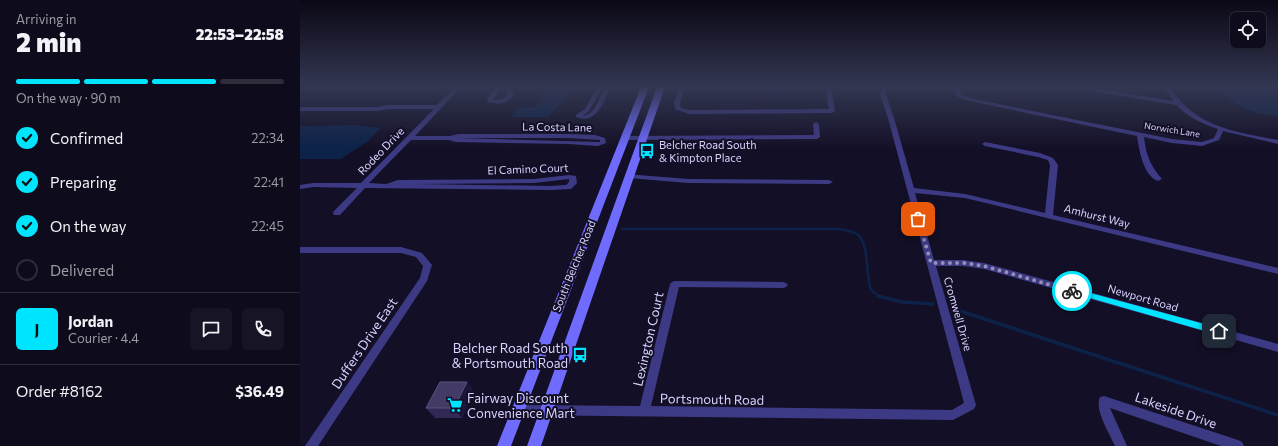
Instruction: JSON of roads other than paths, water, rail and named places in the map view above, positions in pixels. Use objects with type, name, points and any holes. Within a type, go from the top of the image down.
[{"type":"main road","name":"South Belcher Road","points":[[504,446],[637,108]]},
{"type":"main road","name":"South Belcher Road","points":[[534,446],[653,108]]},
{"type":"street","points":[[300,110],[382,108]]},
{"type":"street","name":"Rodeo Drive","points":[[337,213],[437,108]]},
{"type":"street","points":[[588,108],[578,116],[585,118],[591,116],[597,108]]},
{"type":"street","points":[[678,108],[689,112],[697,112],[832,111],[831,108]]},
{"type":"street","name":"Cromwell Drive","points":[[887,108],[970,406],[953,415],[906,415]]},
{"type":"street","name":"Norwich Lane","points":[[1011,108],[1172,141],[1202,144],[1217,140],[1220,129]]},
{"type":"street","points":[[1184,108],[1199,119],[1220,129],[1278,142]]},
{"type":"street","points":[[625,138],[817,137],[816,124]]},
{"type":"street","points":[[1140,134],[1142,150],[1150,171],[1158,179]]},
{"type":"street","name":"La Costa Lane","points":[[409,138],[450,138],[458,136],[568,136],[595,137],[603,139],[602,143],[598,144],[456,140],[450,138]]},
{"type":"street","points":[[985,144],[1040,155],[1050,159],[1054,165],[1049,215]]},
{"type":"street","points":[[629,176],[688,181],[829,182]]},
{"type":"street","name":"El Camino Court","points":[[300,187],[313,185],[388,185],[398,182],[534,181],[569,177],[573,178],[573,183],[568,187],[551,188],[394,187],[388,185]]},
{"type":"street","name":"El Camino Court","points":[[300,182],[309,182],[313,185]]},
{"type":"street","name":"Amhurst Way","points":[[910,190],[965,196],[1049,215],[1278,272]]},
{"type":"street","name":"Duffers Drive East","points":[[300,250],[401,250],[420,256],[428,265],[424,279],[311,446]]},
{"type":"street","name":"Newport Road","points":[[931,263],[964,263],[984,266],[1278,348]]},
{"type":"street","name":"Lexington Court","points":[[644,412],[675,284],[783,285]]},
{"type":"street","name":"Lakeside Drive","points":[[1122,446],[1104,409],[1104,401],[1238,446]]},
{"type":"street","name":"Portsmouth Road","points":[[517,410],[906,415]]},
{"type":"water","points":[[517,108],[557,108],[548,117],[511,117]]},
{"type":"water","points":[[1245,108],[1278,108],[1278,116],[1260,113]]},
{"type":"water","points":[[356,125],[381,128],[368,141],[341,159],[300,159],[300,126]]},
{"type":"waterway","points":[[622,229],[839,229],[849,231],[858,235],[862,239],[866,252],[870,287],[873,292],[880,297]]},
{"type":"waterway","points":[[880,297],[902,302],[933,304]]},
{"type":"waterway","points":[[957,310],[1278,415]]},
{"type":"place","name":"Belcher Road South & Kimpton Place","points":[[647,151]]},
{"type":"place","name":"Belcher Road South & Portsmouth Road","points":[[580,355]]},
{"type":"place","name":"Fairway Discount Convenience Mart","points":[[455,405]]}]
